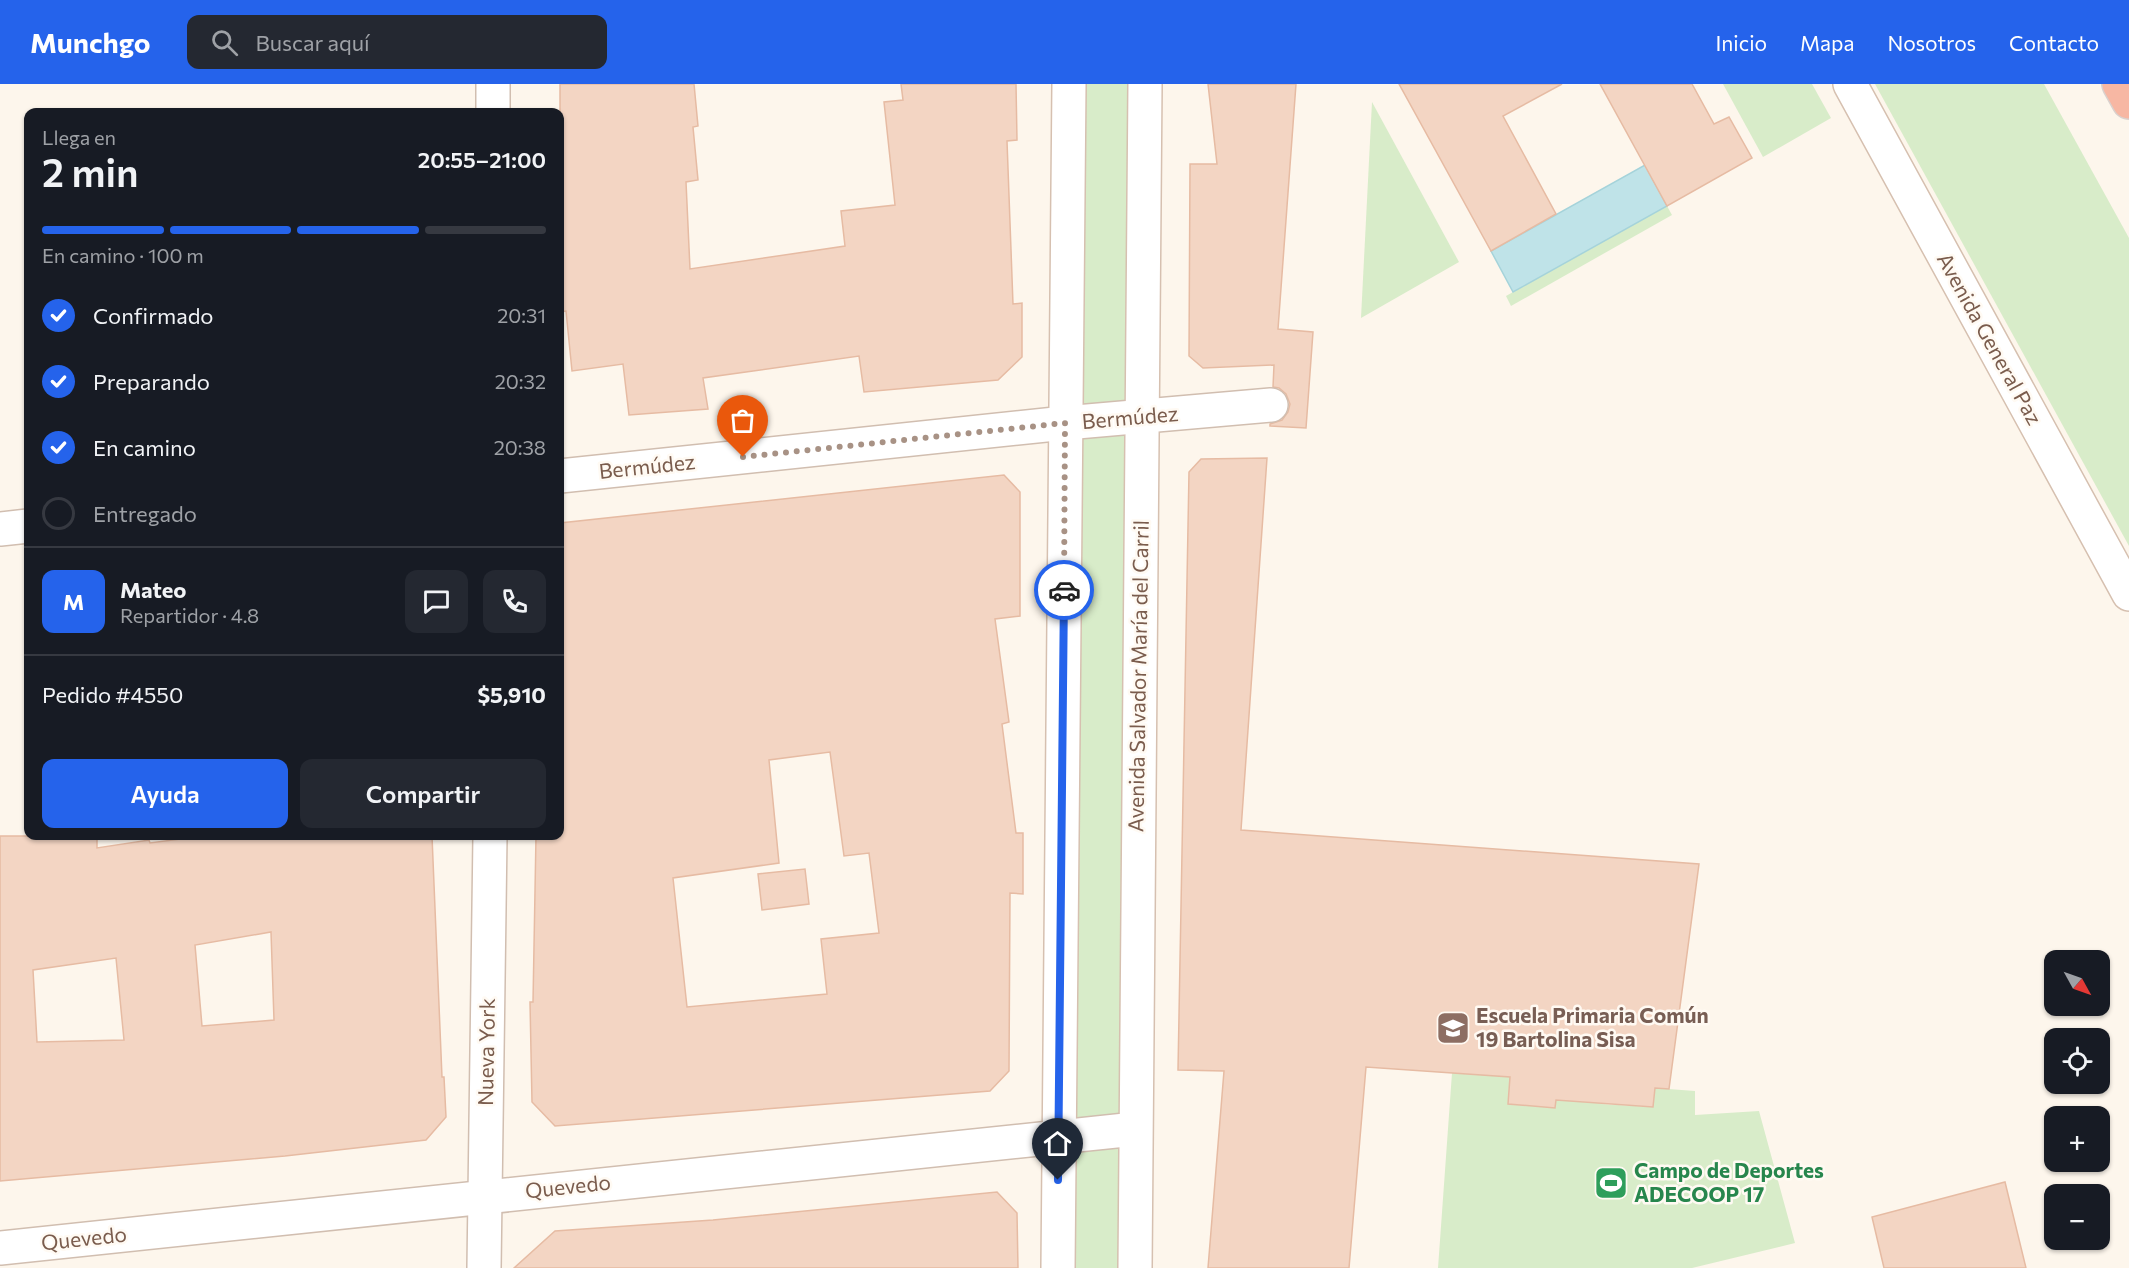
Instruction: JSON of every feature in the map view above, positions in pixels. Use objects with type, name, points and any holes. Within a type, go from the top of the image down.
[{"type":"highway","points":[[2119,84],[2129,102]]},
{"type":"street","points":[[493,84],[493,108]]},
{"type":"street","points":[[1058,1268],[1069,84]]},
{"type":"street","name":"Avenida Salvador María del Carril","points":[[1135,1268],[1145,84]]},
{"type":"street","name":"Avenida General Paz","points":[[1850,84],[2129,594]]},
{"type":"street","name":"Bermúdez","points":[[564,476],[1065,423],[1271,405]]},
{"type":"street","points":[[0,529],[24,526]]},
{"type":"street","name":"Nueva York","points":[[484,1268],[490,840]]},
{"type":"street","name":"Quevedo","points":[[0,1248],[1136,1129]]},
{"type":"green space","points":[[1069,84],[1145,84],[1135,1268],[1058,1268]]},
{"type":"green space","points":[[1723,84],[1812,84],[1831,118],[1763,157]]},
{"type":"green space","points":[[1875,84],[2044,84],[2129,238],[2129,546]]},
{"type":"green space","points":[[1372,102],[1459,262],[1361,318]]},
{"type":"green space","points":[[1667,206],[1672,215],[1511,306],[1506,296]]},
{"type":"green space","name":"Campo de Deportes ADECOOP 17","points":[[1452,1073],[1558,1080],[1601,1104],[1653,1107],[1655,1088],[1695,1091],[1695,1115],[1759,1111],[1795,1243],[1692,1268],[1438,1268]]},
{"type":"water","points":[[1645,165],[1667,206],[1513,292],[1491,251]]},
{"type":"building","points":[[560,84],[694,84],[698,126],[693,127],[698,180],[686,182],[690,269],[845,246],[841,211],[895,205],[884,102],[903,100],[901,84],[1016,84],[1017,140],[1007,141],[1013,304],[1022,303],[1022,357],[998,380],[864,392],[859,356],[703,378],[708,409],[629,415],[623,364],[572,371],[566,311],[564,311],[564,108],[560,108]]},
{"type":"building","points":[[1208,84],[1296,84],[1278,329],[1313,332],[1306,428],[1270,426],[1282,420],[1290,404],[1286,394],[1279,388],[1273,387],[1274,365],[1203,368],[1189,356],[1190,164],[1217,164]]},
{"type":"building","points":[[1399,84],[1562,84],[1503,116],[1556,214],[1491,251]]},
{"type":"building","points":[[1600,84],[1692,84],[1714,124],[1729,117],[1752,158],[1667,206]]},
{"type":"building","name":"Escuela Primaria Común 19 Bartolina Sisa","points":[[1267,458],[1241,830],[1699,864],[1669,1089],[1655,1088],[1653,1107],[1556,1100],[1555,1108],[1508,1104],[1510,1077],[1366,1067],[1349,1268],[1208,1268],[1224,1071],[1178,1070],[1189,472],[1201,459]]},
{"type":"building","points":[[1004,475],[1020,492],[1020,616],[995,619],[1009,722],[1002,724],[1016,833],[1023,833],[1023,894],[1010,893],[1009,1071],[990,1091],[555,1126],[532,1102],[530,1002],[533,1002],[536,840],[564,840],[564,523]],"holes":[[[830,752],[844,856],[869,853],[879,933],[821,939],[827,994],[687,1007],[673,878],[779,863],[769,760]]]},
{"type":"building","points":[[0,836],[24,836],[24,840],[97,840],[97,848],[149,840],[150,843],[173,840],[432,840],[442,1077],[444,1077],[446,1117],[426,1140],[285,1156],[0,1181]],"holes":[[[271,932],[274,1020],[202,1026],[195,945]],[[116,958],[124,1040],[37,1042],[33,970]]]},
{"type":"building","points":[[805,869],[809,904],[762,910],[758,874]]},
{"type":"building","points":[[2005,1182],[2026,1268],[1884,1268],[1872,1217]]},
{"type":"building","points":[[997,1192],[1017,1213],[1018,1268],[514,1268],[555,1231],[713,1220]]},
{"type":"way so far","points":[[743,457],[1065,423],[1064,590]]},
{"type":"place","name":"Escuela Primaria Común 19 Bartolina Sisa","points":[[1453,1028]]},
{"type":"place","name":"Campo de Deportes ADECOOP 17","points":[[1611,1183]]},
{"type":"route","points":[[1058,1180],[1064,590]]}]
